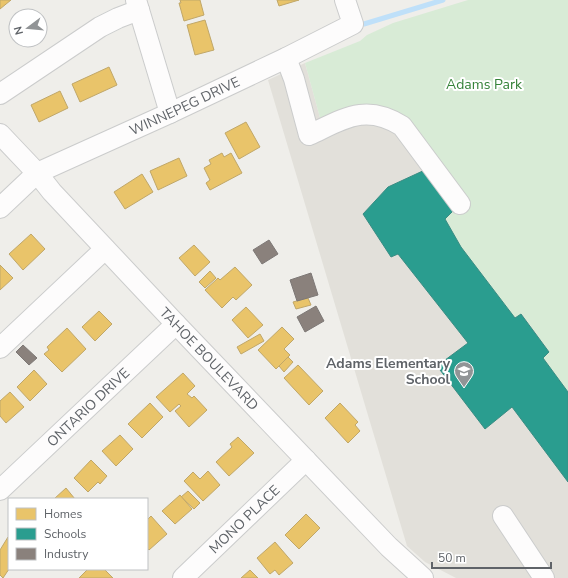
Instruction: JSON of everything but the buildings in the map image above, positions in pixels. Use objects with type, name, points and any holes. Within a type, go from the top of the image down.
[{"type":"street","name":"WINNEPEG DRIVE","points":[[0,208],[37,173],[170,113],[286,58],[353,24],[345,0]]},
{"type":"street","points":[[0,94],[100,27],[118,18],[137,5],[170,113]]},
{"type":"street","points":[[286,58],[294,79],[309,136],[343,120],[361,114],[376,114],[390,119],[402,126],[460,204]]},
{"type":"street","name":"TAHOE BOULEVARD","points":[[0,134],[37,173],[52,192],[176,324],[389,547],[423,578]]},
{"type":"street","points":[[0,348],[105,249]]},
{"type":"street","name":"ONTARIO DRIVE","points":[[0,490],[176,324]]},
{"type":"street","name":"MONO PLACE","points":[[183,578],[306,460]]},
{"type":"street","points":[[503,516],[544,578]]},
{"type":"shaded area","name":"Adams Elementary School","points":[[305,63],[322,125],[367,108],[568,229],[568,578],[456,578],[425,562],[407,546],[268,80]]},
{"type":"green space","name":"Adams Park","points":[[468,0],[568,0],[568,392],[543,358],[549,351],[522,314],[515,318],[461,247],[445,219],[456,208],[402,116],[322,125],[305,63],[360,41],[367,35],[393,23]]},
{"type":"waterway","points":[[364,24],[443,0]]},
{"type":"place","name":"Adams Elementary School","points":[[464,388]]}]
